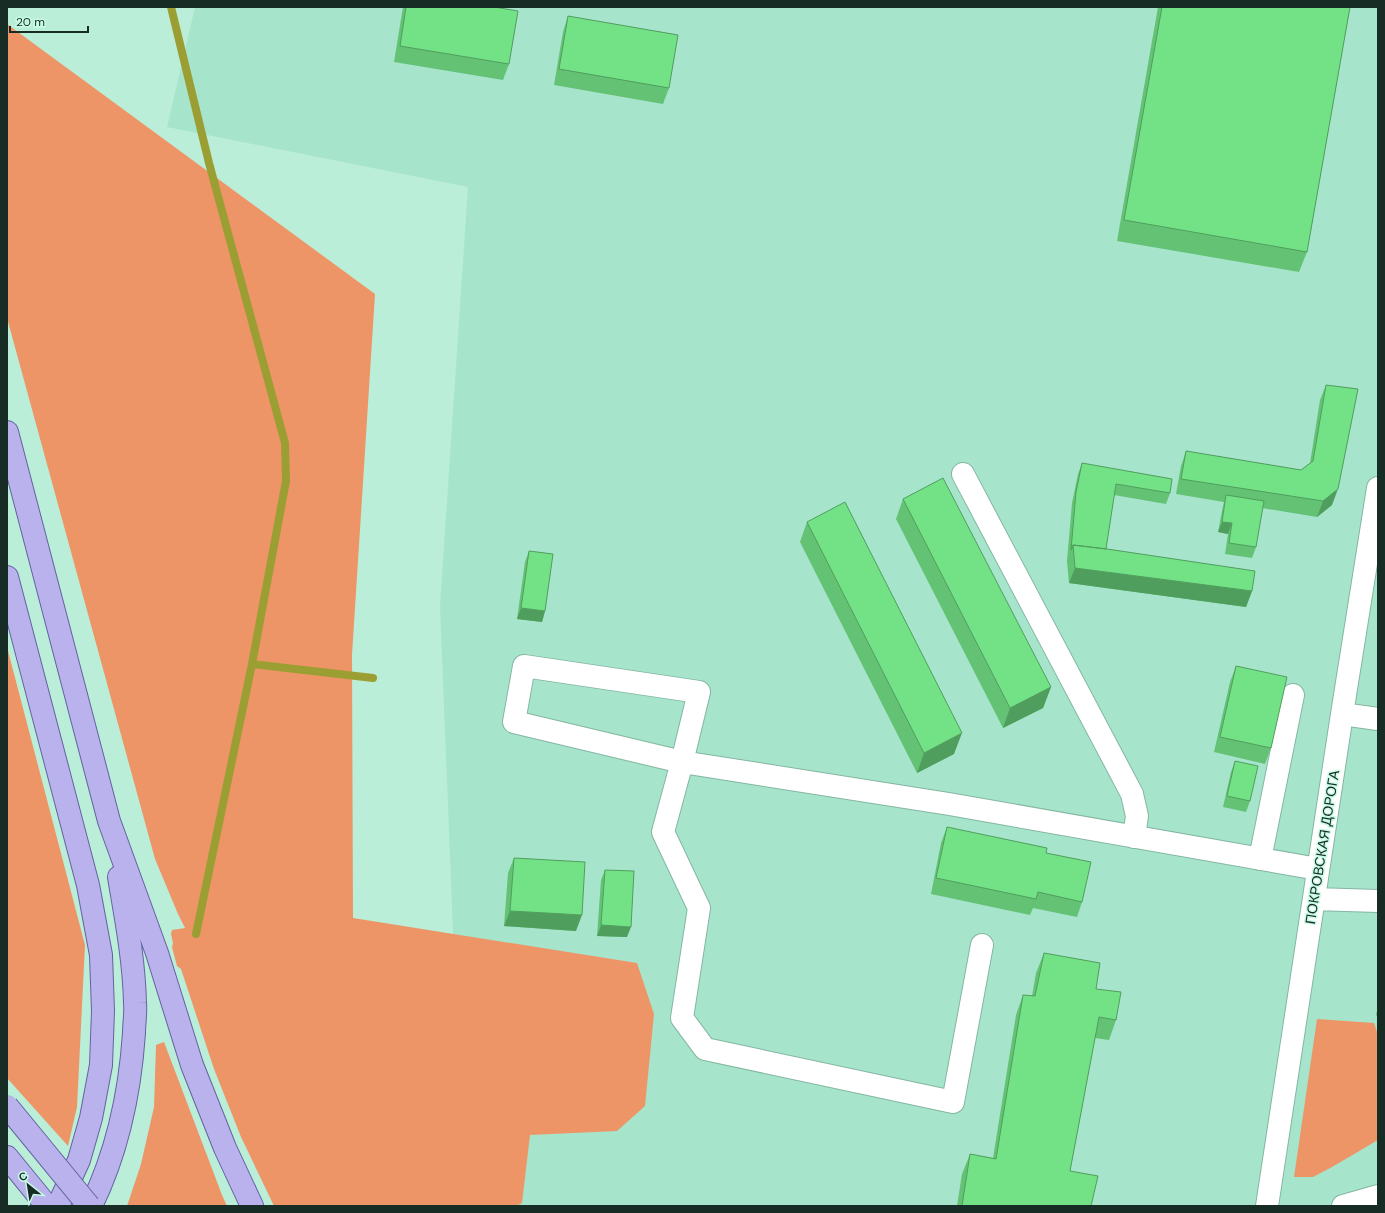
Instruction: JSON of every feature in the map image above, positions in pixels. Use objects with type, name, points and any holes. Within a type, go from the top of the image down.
[{"type":"main road","points":[[7,432],[109,822],[132,958],[135,1004],[133,1051],[127,1096],[102,1184],[90,1206],[7,1106]]},
{"type":"main road","points":[[7,577],[88,885],[100,955],[103,1011],[101,1066],[91,1118],[79,1160],[58,1206]]},
{"type":"main road","points":[[109,822],[157,953],[192,1065],[225,1148],[252,1206]]},
{"type":"main road","points":[[7,1157],[47,1206]]},
{"type":"street","points":[[963,474],[1132,794],[1136,816],[1134,837]]},
{"type":"street","name":"ПОКРОВСКАЯ ДОРОГА","points":[[1267,1206],[1378,488]]},
{"type":"street","points":[[982,945],[953,1102],[705,1049],[682,1018],[699,908],[663,832],[682,762],[699,692],[524,666],[514,722],[682,762],[948,804],[1318,869]]},
{"type":"street","points":[[1260,858],[1293,695]]},
{"type":"street","points":[[1342,714],[1378,719]]},
{"type":"street","points":[[1314,899],[1378,901]]},
{"type":"street","points":[[1343,1206],[1378,1196]]},
{"type":"shaded area","points":[[195,7],[1378,7],[1378,1206],[464,1206],[440,606],[468,187],[167,127]]},
{"type":"shaded area","points":[[7,24],[375,294],[352,655],[353,918],[637,963],[654,1014],[645,1106],[617,1131],[530,1135],[522,1203],[516,1206],[274,1206],[241,1137],[214,1069],[181,969],[177,966],[172,947],[173,943],[171,934],[172,930],[185,928],[155,859],[7,318]]},
{"type":"shaded area","points":[[7,647],[85,945],[77,1107],[68,1146],[7,1078]]},
{"type":"shaded area","points":[[1317,1019],[1374,1023],[1378,1035],[1378,1140],[1313,1177],[1294,1177]]},
{"type":"shaded area","points":[[164,1042],[227,1206],[127,1206],[141,1164],[154,1107],[156,1045]]},
{"type":"building","points":[[406,7],[494,7],[518,11],[509,64],[400,46]]},
{"type":"building","points":[[1162,7],[1350,7],[1307,252],[1124,220]]},
{"type":"building","points":[[568,16],[678,35],[669,88],[559,69]]},
{"type":"building","points":[[1326,385],[1358,389],[1338,489],[1323,501],[1181,479],[1186,451],[1301,470],[1313,461]]},
{"type":"building","points":[[1082,463],[1172,479],[1170,493],[1116,484],[1106,549],[1073,545],[1071,550],[1076,492]]},
{"type":"building","points":[[943,478],[1051,687],[1010,708],[903,499]]},
{"type":"building","points":[[1226,495],[1264,501],[1256,547],[1229,543],[1232,523],[1222,522]]},
{"type":"building","points":[[845,502],[962,733],[924,753],[807,522]]},
{"type":"building","points":[[1073,545],[1255,571],[1252,591],[1075,568]]},
{"type":"building","points":[[529,551],[553,554],[545,611],[521,608]]},
{"type":"building","points":[[1236,666],[1287,677],[1271,748],[1220,737]]},
{"type":"building","points":[[1235,761],[1258,766],[1250,801],[1227,796]]},
{"type":"building","points":[[947,827],[1047,848],[1046,853],[1091,862],[1082,902],[1038,892],[1036,899],[936,878]]},
{"type":"building","points":[[514,858],[585,862],[582,915],[510,911]]},
{"type":"building","points":[[605,870],[634,871],[631,927],[601,925]]},
{"type":"building","points":[[1044,953],[1100,963],[1096,989],[1121,992],[1116,1020],[1099,1017],[1070,1171],[1098,1176],[1091,1206],[962,1206],[970,1154],[996,1159],[1023,995],[1035,996]]},
{"type":"waterway","points":[[171,7],[209,163],[285,443],[286,481],[252,664],[196,934]]},
{"type":"waterway","points":[[252,664],[373,678]]}]
